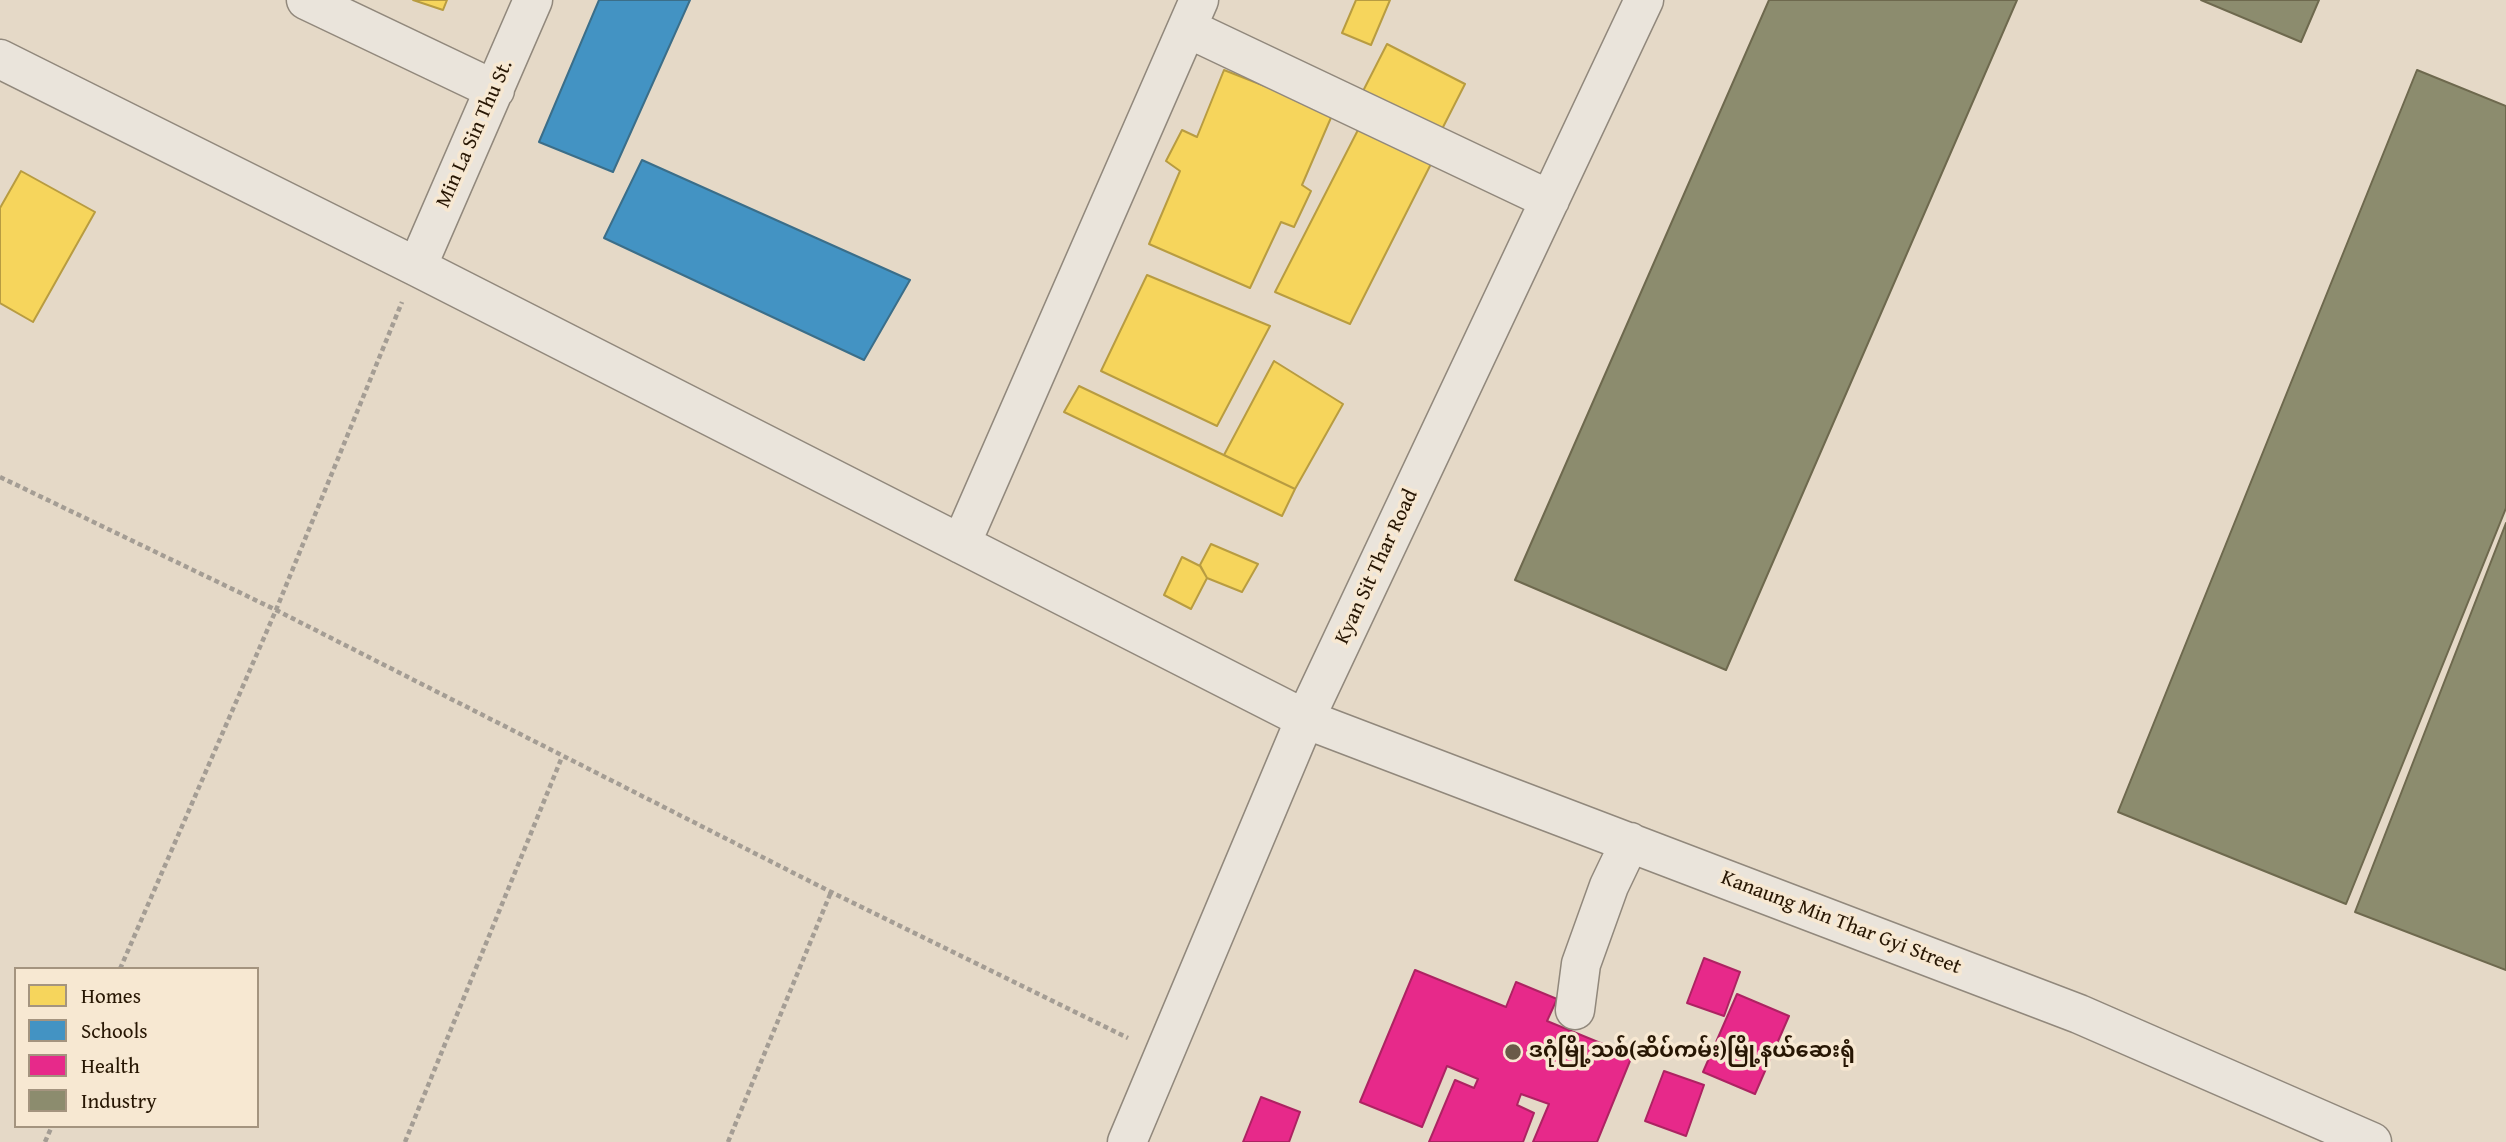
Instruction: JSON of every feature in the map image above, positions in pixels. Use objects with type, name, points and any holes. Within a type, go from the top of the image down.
[{"type":"street","points":[[306,0],[495,90]]},
{"type":"street","name":"Min La Sin Thu St.","points":[[417,267],[533,0]]},
{"type":"street","name":"Kyan Sit Thar Road","points":[[1127,1142],[1305,719],[1644,0]]},
{"type":"street","points":[[961,544],[1193,14],[1550,200]]},
{"type":"street","name":"Kanaung Min Thar Gyi Street","points":[[0,60],[417,267],[1305,719],[2080,1014],[2372,1142]]},
{"type":"street","points":[[1575,1010],[1581,964],[1609,886],[1630,842]]},
{"type":"path","points":[[121,967],[276,610],[417,267]]},
{"type":"path","points":[[0,477],[276,610],[562,757],[1163,1056]]},
{"type":"path","points":[[405,1142],[562,757]]},
{"type":"path","points":[[728,1142],[831,892]]},
{"type":"building: Homes","points":[[413,0],[447,0],[443,10]]},
{"type":"building: Homes","points":[[1356,0],[1390,0],[1371,45],[1342,33]]},
{"type":"building: Homes","points":[[1387,44],[1465,84],[1439,135],[1361,95]]},
{"type":"building: Homes","points":[[1224,70],[1333,113],[1302,185],[1311,191],[1294,227],[1281,222],[1250,288],[1149,244],[1180,171],[1166,161],[1182,130],[1197,137]]},
{"type":"building: Homes","points":[[1360,126],[1433,160],[1350,324],[1275,292]]},
{"type":"building: Homes","points":[[21,171],[95,212],[33,322],[0,303],[0,208]]},
{"type":"building: Homes","points":[[1147,275],[1270,326],[1217,426],[1101,371]]},
{"type":"building: Homes","points":[[1274,361],[1343,404],[1295,489],[1224,455]]},
{"type":"building: Homes","points":[[1079,386],[1295,489],[1282,516],[1064,412]]},
{"type":"building: Homes","points":[[1211,544],[1258,564],[1242,592],[1207,578],[1200,565]]},
{"type":"building: Homes","points":[[1182,557],[1200,566],[1207,578],[1191,609],[1164,595]]},
{"type":"building: Schools","points":[[599,0],[690,0],[613,172],[539,142]]},
{"type":"building: Schools","points":[[642,160],[910,280],[864,360],[604,238]]},
{"type":"building: Health","points":[[1704,958],[1740,972],[1724,1016],[1687,1003]]},
{"type":"building: Health","points":[[1415,970],[1506,1007],[1516,982],[1557,999],[1547,1021],[1632,1056],[1597,1142],[1533,1142],[1549,1104],[1521,1094],[1517,1105],[1534,1113],[1523,1142],[1429,1142],[1455,1080],[1474,1088],[1478,1079],[1447,1066],[1422,1127],[1360,1102]]},
{"type":"building: Health","points":[[1737,994],[1789,1016],[1755,1094],[1703,1072]]},
{"type":"building: Health","points":[[1664,1071],[1704,1085],[1686,1136],[1645,1121]]},
{"type":"building: Health","points":[[1261,1097],[1300,1112],[1289,1142],[1243,1142]]},
{"type":"building: Industry","points":[[1769,0],[2017,0],[1726,670],[1515,580]]},
{"type":"building: Industry","points":[[2201,0],[2319,0],[2301,42]]},
{"type":"building: Industry","points":[[2417,70],[2506,106],[2506,508],[2346,904],[2118,812]]},
{"type":"building: Industry","points":[[2506,523],[2506,970],[2355,912]]},
{"type":"place","name":"ဒဂုံမြို့သစ်(ဆိပ်ကမ်း)မြို့နယ်ဆေးရုံ","points":[[1513,1052]]}]
